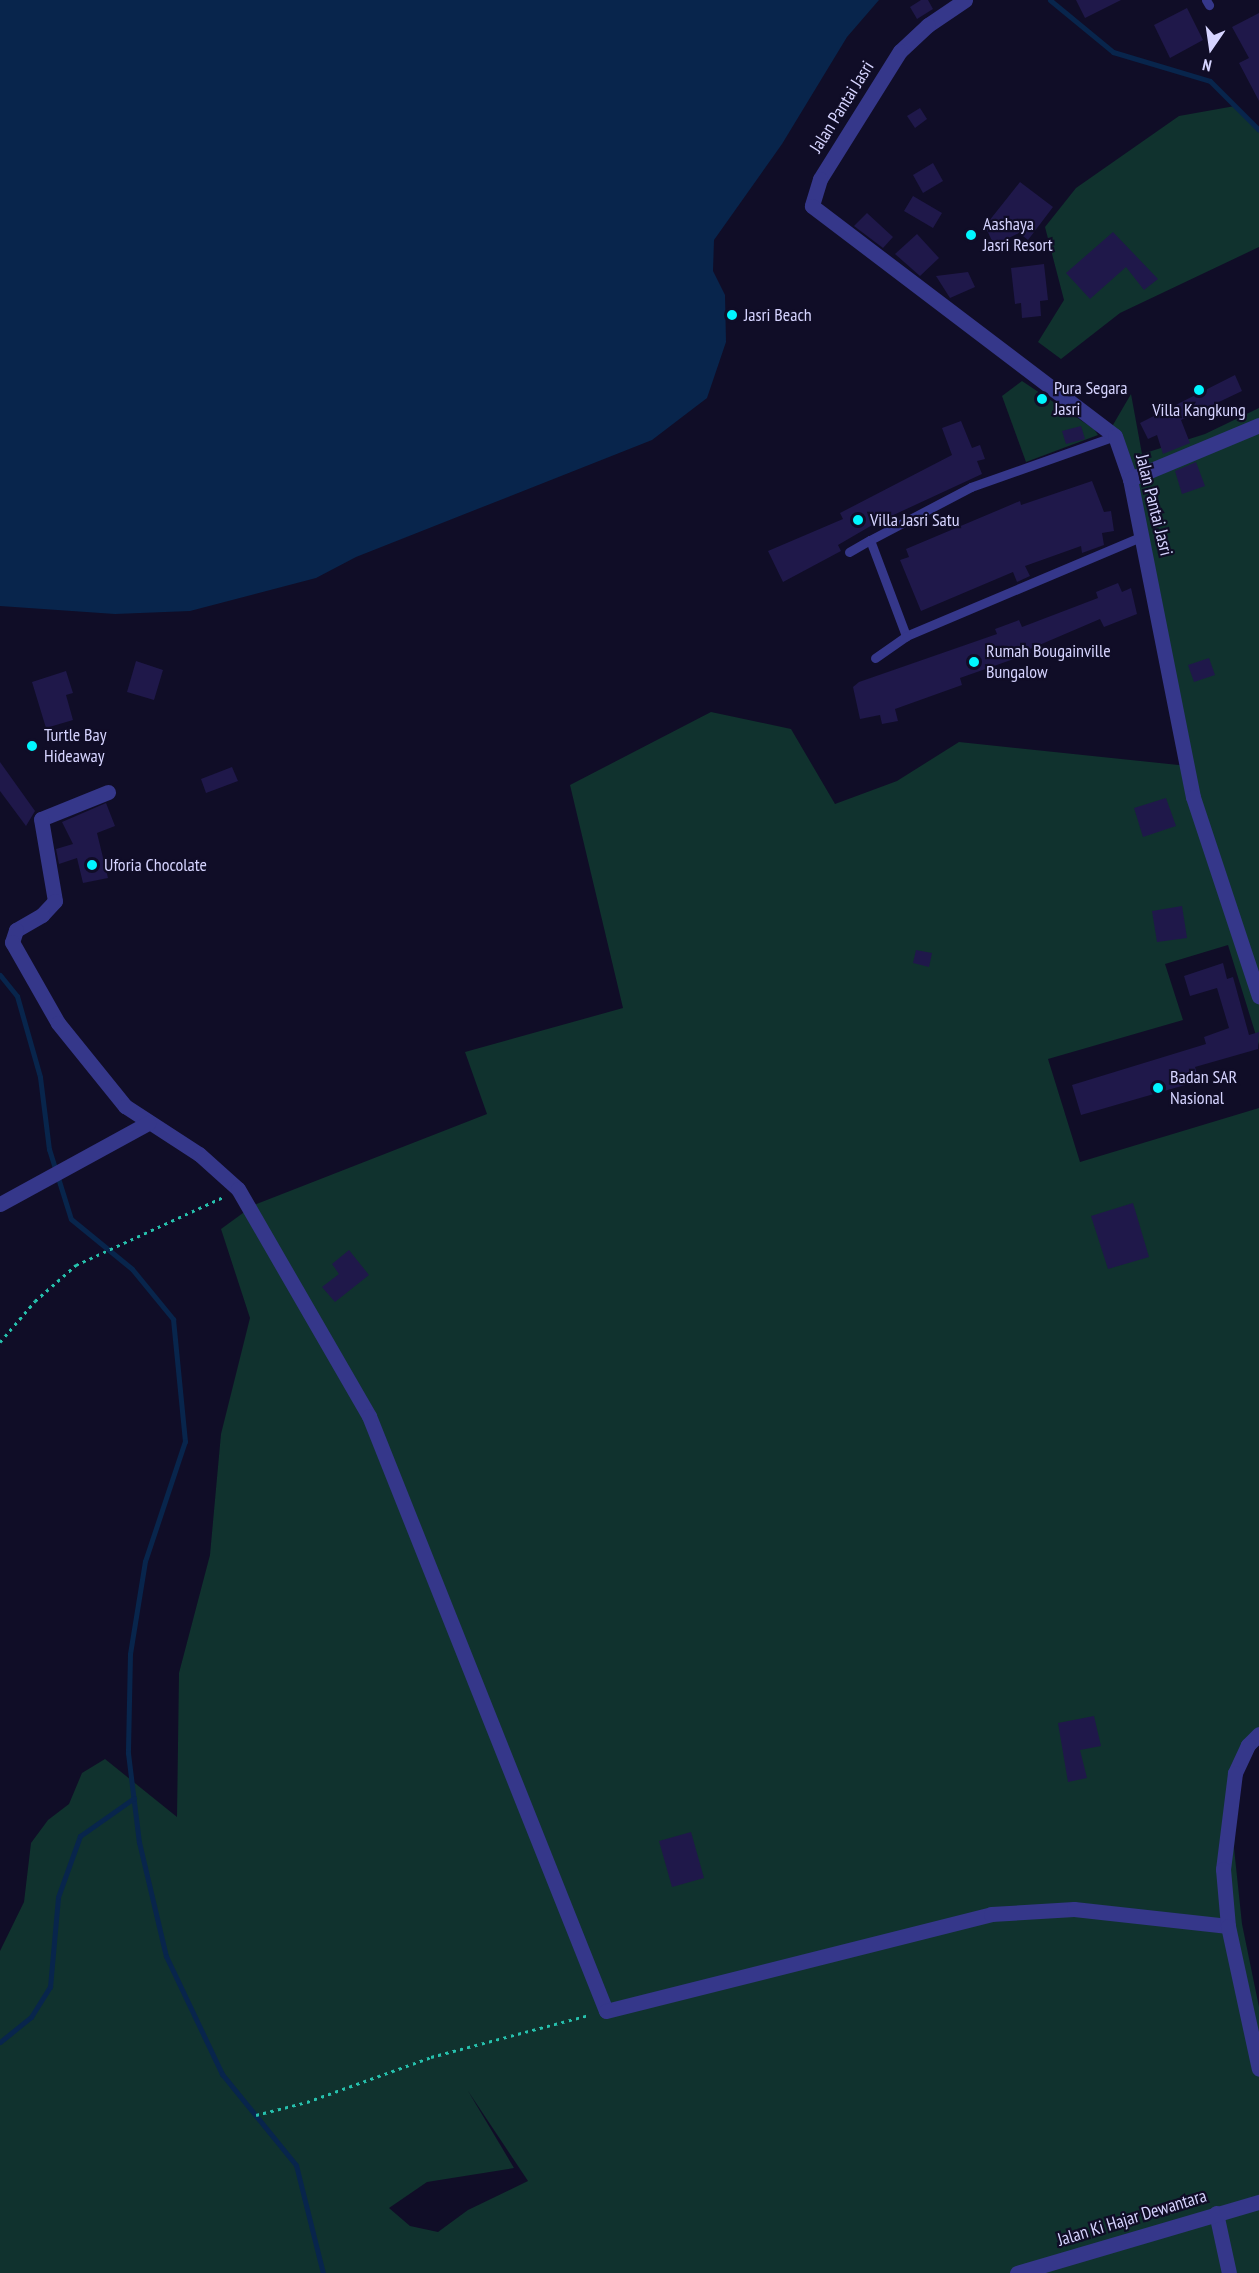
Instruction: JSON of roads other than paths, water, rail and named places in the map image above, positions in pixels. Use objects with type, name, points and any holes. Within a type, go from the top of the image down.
[{"type":"street","name":"Jalan Pantai Jasri","points":[[965,0],[928,25],[900,51],[820,179],[812,206],[1114,436],[1130,479],[1143,536],[1193,797],[1259,996]]},
{"type":"street","points":[[1130,479],[1259,425]]},
{"type":"street","points":[[108,792],[41,819],[55,901],[42,915],[16,930],[12,942],[58,1023],[125,1106],[148,1124],[200,1154],[238,1189],[369,1416],[606,2011],[991,1914],[1074,1909],[1228,1926]]},
{"type":"street","points":[[0,1204],[148,1124]]},
{"type":"street","points":[[1259,1734],[1244,1754],[1229,1802],[1224,1869],[1228,1926],[1259,2068]]},
{"type":"street","name":"Jalan Ki Hajar Dewantara","points":[[1017,2273],[1259,2202]]},
{"type":"street","points":[[1216,2214],[1229,2273]]},
{"type":"lane","points":[[849,552],[971,487],[1114,436]]},
{"type":"lane","points":[[876,658],[906,636],[1143,536]]},
{"type":"lane","points":[[870,540],[906,636]]},
{"type":"water","points":[[0,0],[879,0],[847,37],[782,144],[714,240],[713,271],[725,295],[726,342],[707,398],[652,440],[356,557],[316,578],[190,611],[115,614],[0,606]]},
{"type":"waterway","points":[[1050,0],[1113,52],[1210,81],[1259,130]]},
{"type":"waterway","points":[[0,975],[17,996],[40,1077],[49,1149],[71,1219],[132,1269],[173,1319],[185,1441],[145,1561],[130,1654],[128,1753],[139,1842],[166,1956],[222,2074],[296,2165],[323,2273]]},
{"type":"waterway","points":[[0,2042],[31,2017],[50,1987],[58,1897],[80,1836],[134,1798]]},
{"type":"place","name":"Aashaya Jasri Resort","points":[[971,235]]},
{"type":"place","name":"Jasri Beach","points":[[732,315]]},
{"type":"place","name":"Villa Kangkung","points":[[1199,390]]},
{"type":"place","name":"Pura Segara Jasri","points":[[1042,399]]},
{"type":"place","name":"Villa Jasri Satu","points":[[858,520]]},
{"type":"place","name":"Rumah Bougainville Bungalow","points":[[974,662]]},
{"type":"place","name":"Turtle Bay Hideaway","points":[[32,746]]},
{"type":"place","name":"Uforia Chocolate","points":[[92,865]]},
{"type":"place","name":"Badan SAR Nasional","points":[[1158,1088]]}]
